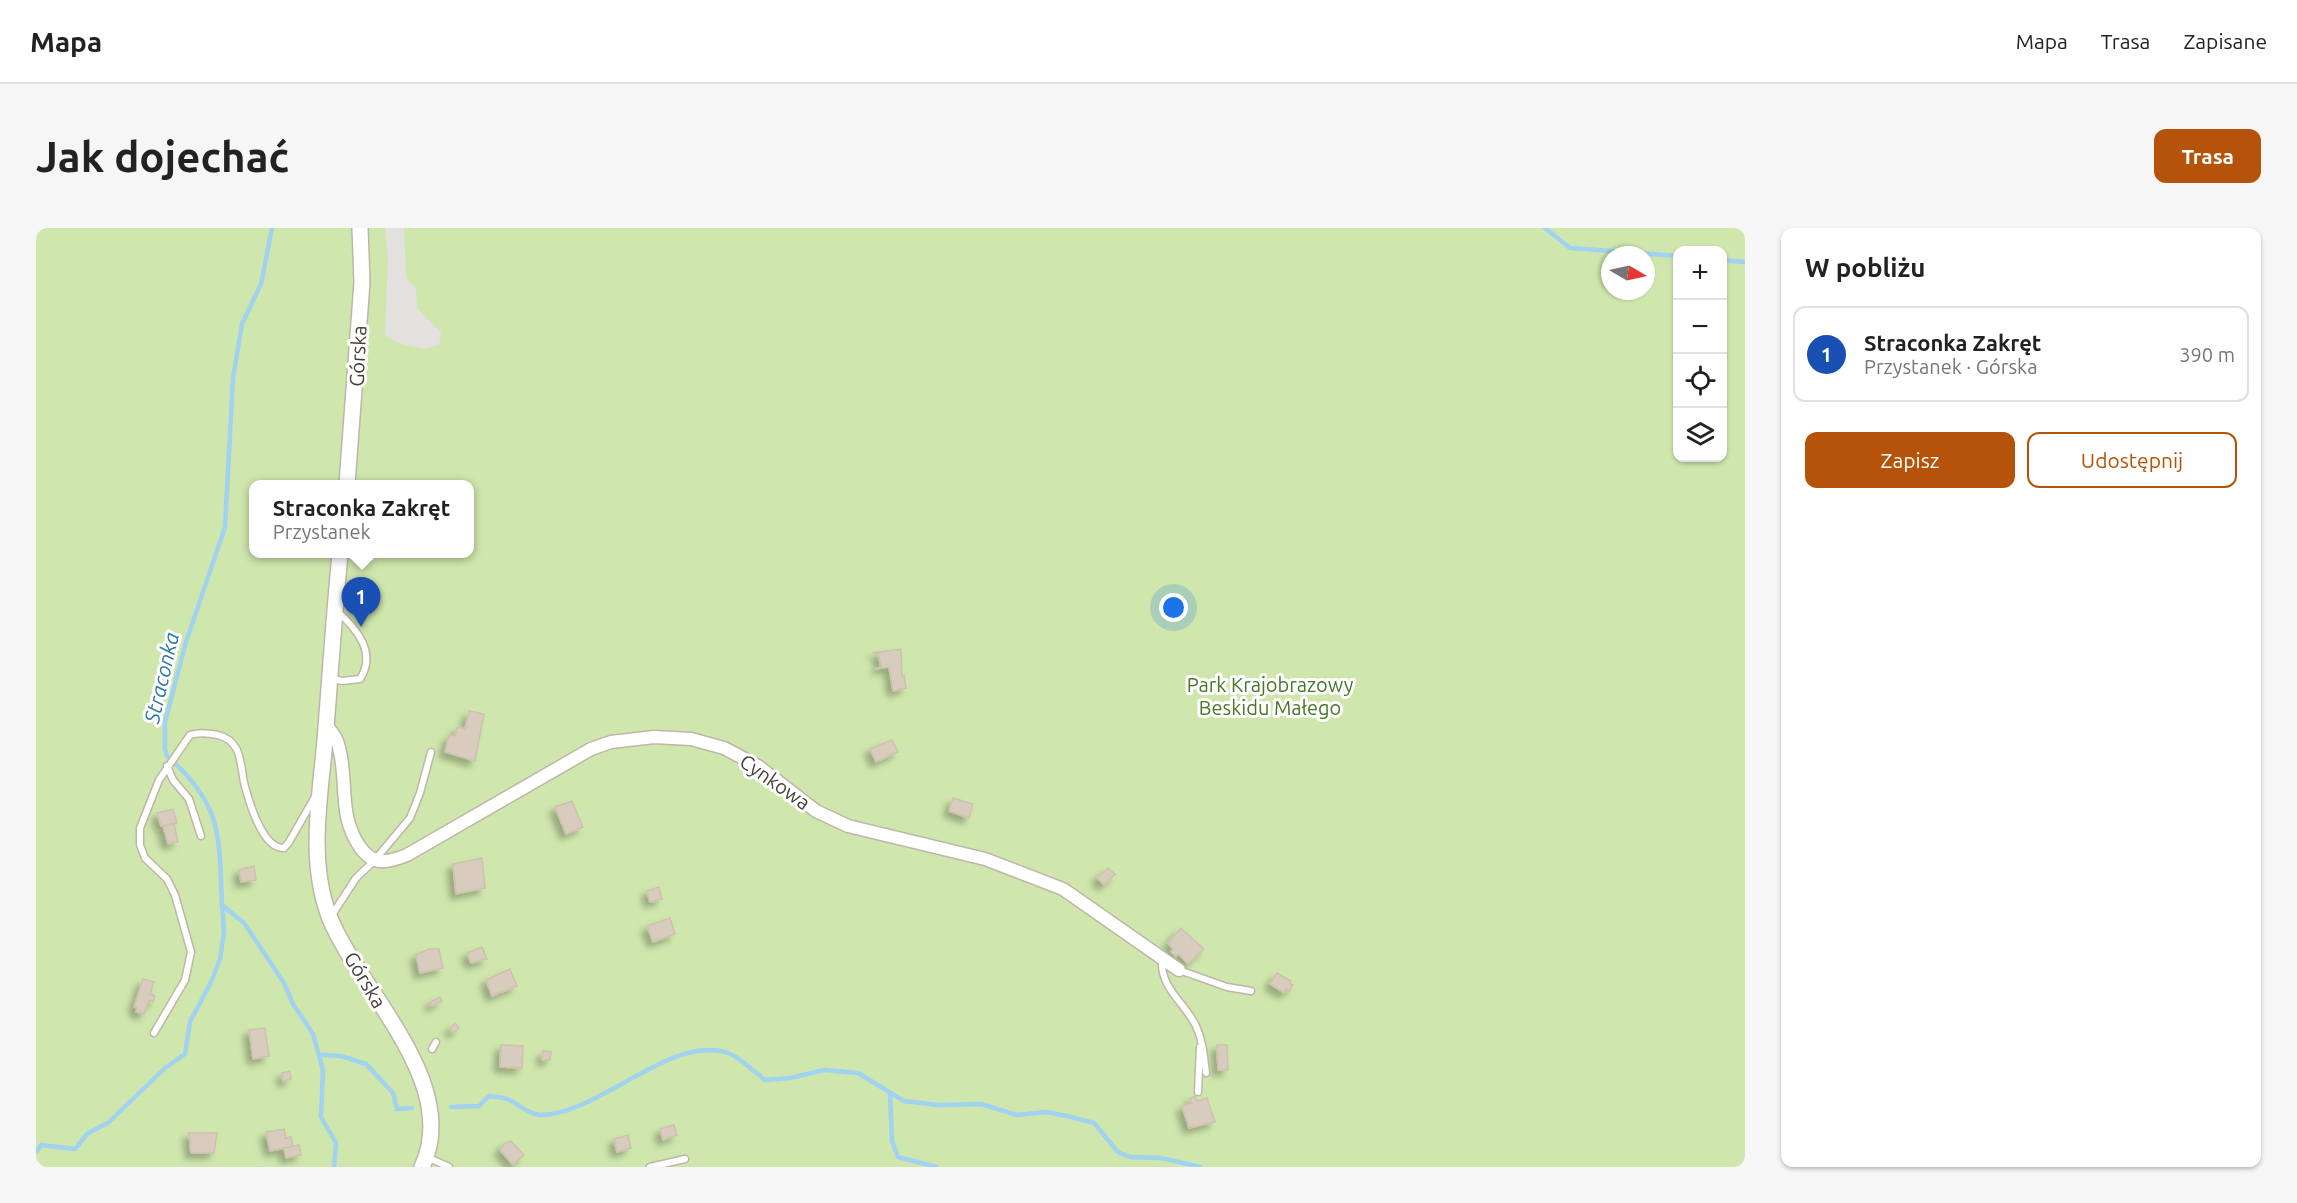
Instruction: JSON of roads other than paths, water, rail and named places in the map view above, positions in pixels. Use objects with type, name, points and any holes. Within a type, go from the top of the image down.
[{"type":"street","name":"Górska","points":[[347,480],[362,282],[360,228]]},
{"type":"street","name":"Górska","points":[[340,558],[321,787],[317,868],[322,896],[330,919],[405,1045],[422,1082],[429,1104],[431,1125],[425,1162]]},
{"type":"street","points":[[326,724],[338,745],[348,828],[366,856],[374,861]]},
{"type":"street","name":"Cynkowa","points":[[374,861],[394,860],[408,855],[591,749],[630,739],[654,736],[691,739],[736,754],[765,771],[816,811],[848,826],[985,859],[1063,889],[1179,970]]},
{"type":"lane","points":[[330,678],[342,681],[360,679],[368,663],[367,653],[360,637],[335,609]]},
{"type":"lane","name":"Górska","points":[[167,766],[190,735],[216,734],[231,741],[240,754],[245,789],[265,839],[278,848],[284,848],[289,842],[321,787]]},
{"type":"lane","points":[[330,919],[356,878],[374,861],[410,818],[420,793],[431,752]]},
{"type":"lane","points":[[167,766],[173,780],[189,799],[201,836]]},
{"type":"lane","points":[[154,1033],[184,980],[191,952],[190,939],[171,885],[145,858],[140,845],[143,818],[167,766]]},
{"type":"lane","points":[[1162,960],[1161,970],[1171,990],[1195,1023],[1202,1040],[1206,1073]]},
{"type":"lane","points":[[1179,970],[1227,987],[1251,991]]},
{"type":"lane","points":[[1198,1092],[1202,1040]]},
{"type":"lane","points":[[650,1167],[686,1159]]},
{"type":"lane","points":[[425,1162],[448,1167]]},
{"type":"waterway","name":"Straconka","points":[[272,228],[261,284],[242,324],[233,378],[225,527],[186,642],[165,722],[165,749],[167,756],[199,790],[208,806],[218,840],[222,905],[244,923],[284,983],[293,1004],[313,1034],[323,1070],[321,1117],[336,1143],[334,1167]]},
{"type":"waterway","points":[[1545,228],[1570,248],[1673,256]]},
{"type":"waterway","points":[[1727,260],[1745,262]]},
{"type":"waterway","points":[[36,1152],[41,1145],[75,1149],[87,1134],[109,1122],[165,1068],[185,1054],[190,1022],[212,980],[220,959],[224,932],[222,905]]},
{"type":"waterway","points":[[451,1107],[479,1106],[489,1096],[507,1099],[535,1114],[562,1112],[586,1103],[659,1064],[683,1054],[706,1050],[733,1055],[765,1080],[790,1078],[824,1070],[858,1073],[904,1101],[938,1105],[981,1104],[1017,1115],[1046,1112],[1067,1116],[1094,1123],[1118,1152],[1130,1157],[1161,1158],[1200,1167]]},
{"type":"waterway","points":[[321,1055],[341,1056],[366,1064],[393,1093],[397,1109],[412,1108]]},
{"type":"waterway","points":[[890,1093],[892,1141],[898,1157],[937,1167]]},
{"type":"place","name":"Straconka Zakręt","points":[[361,627]]},
{"type":"park label","name":"Park Krajobrazowy Beskidu Małego","points":[[1270,696]]}]
